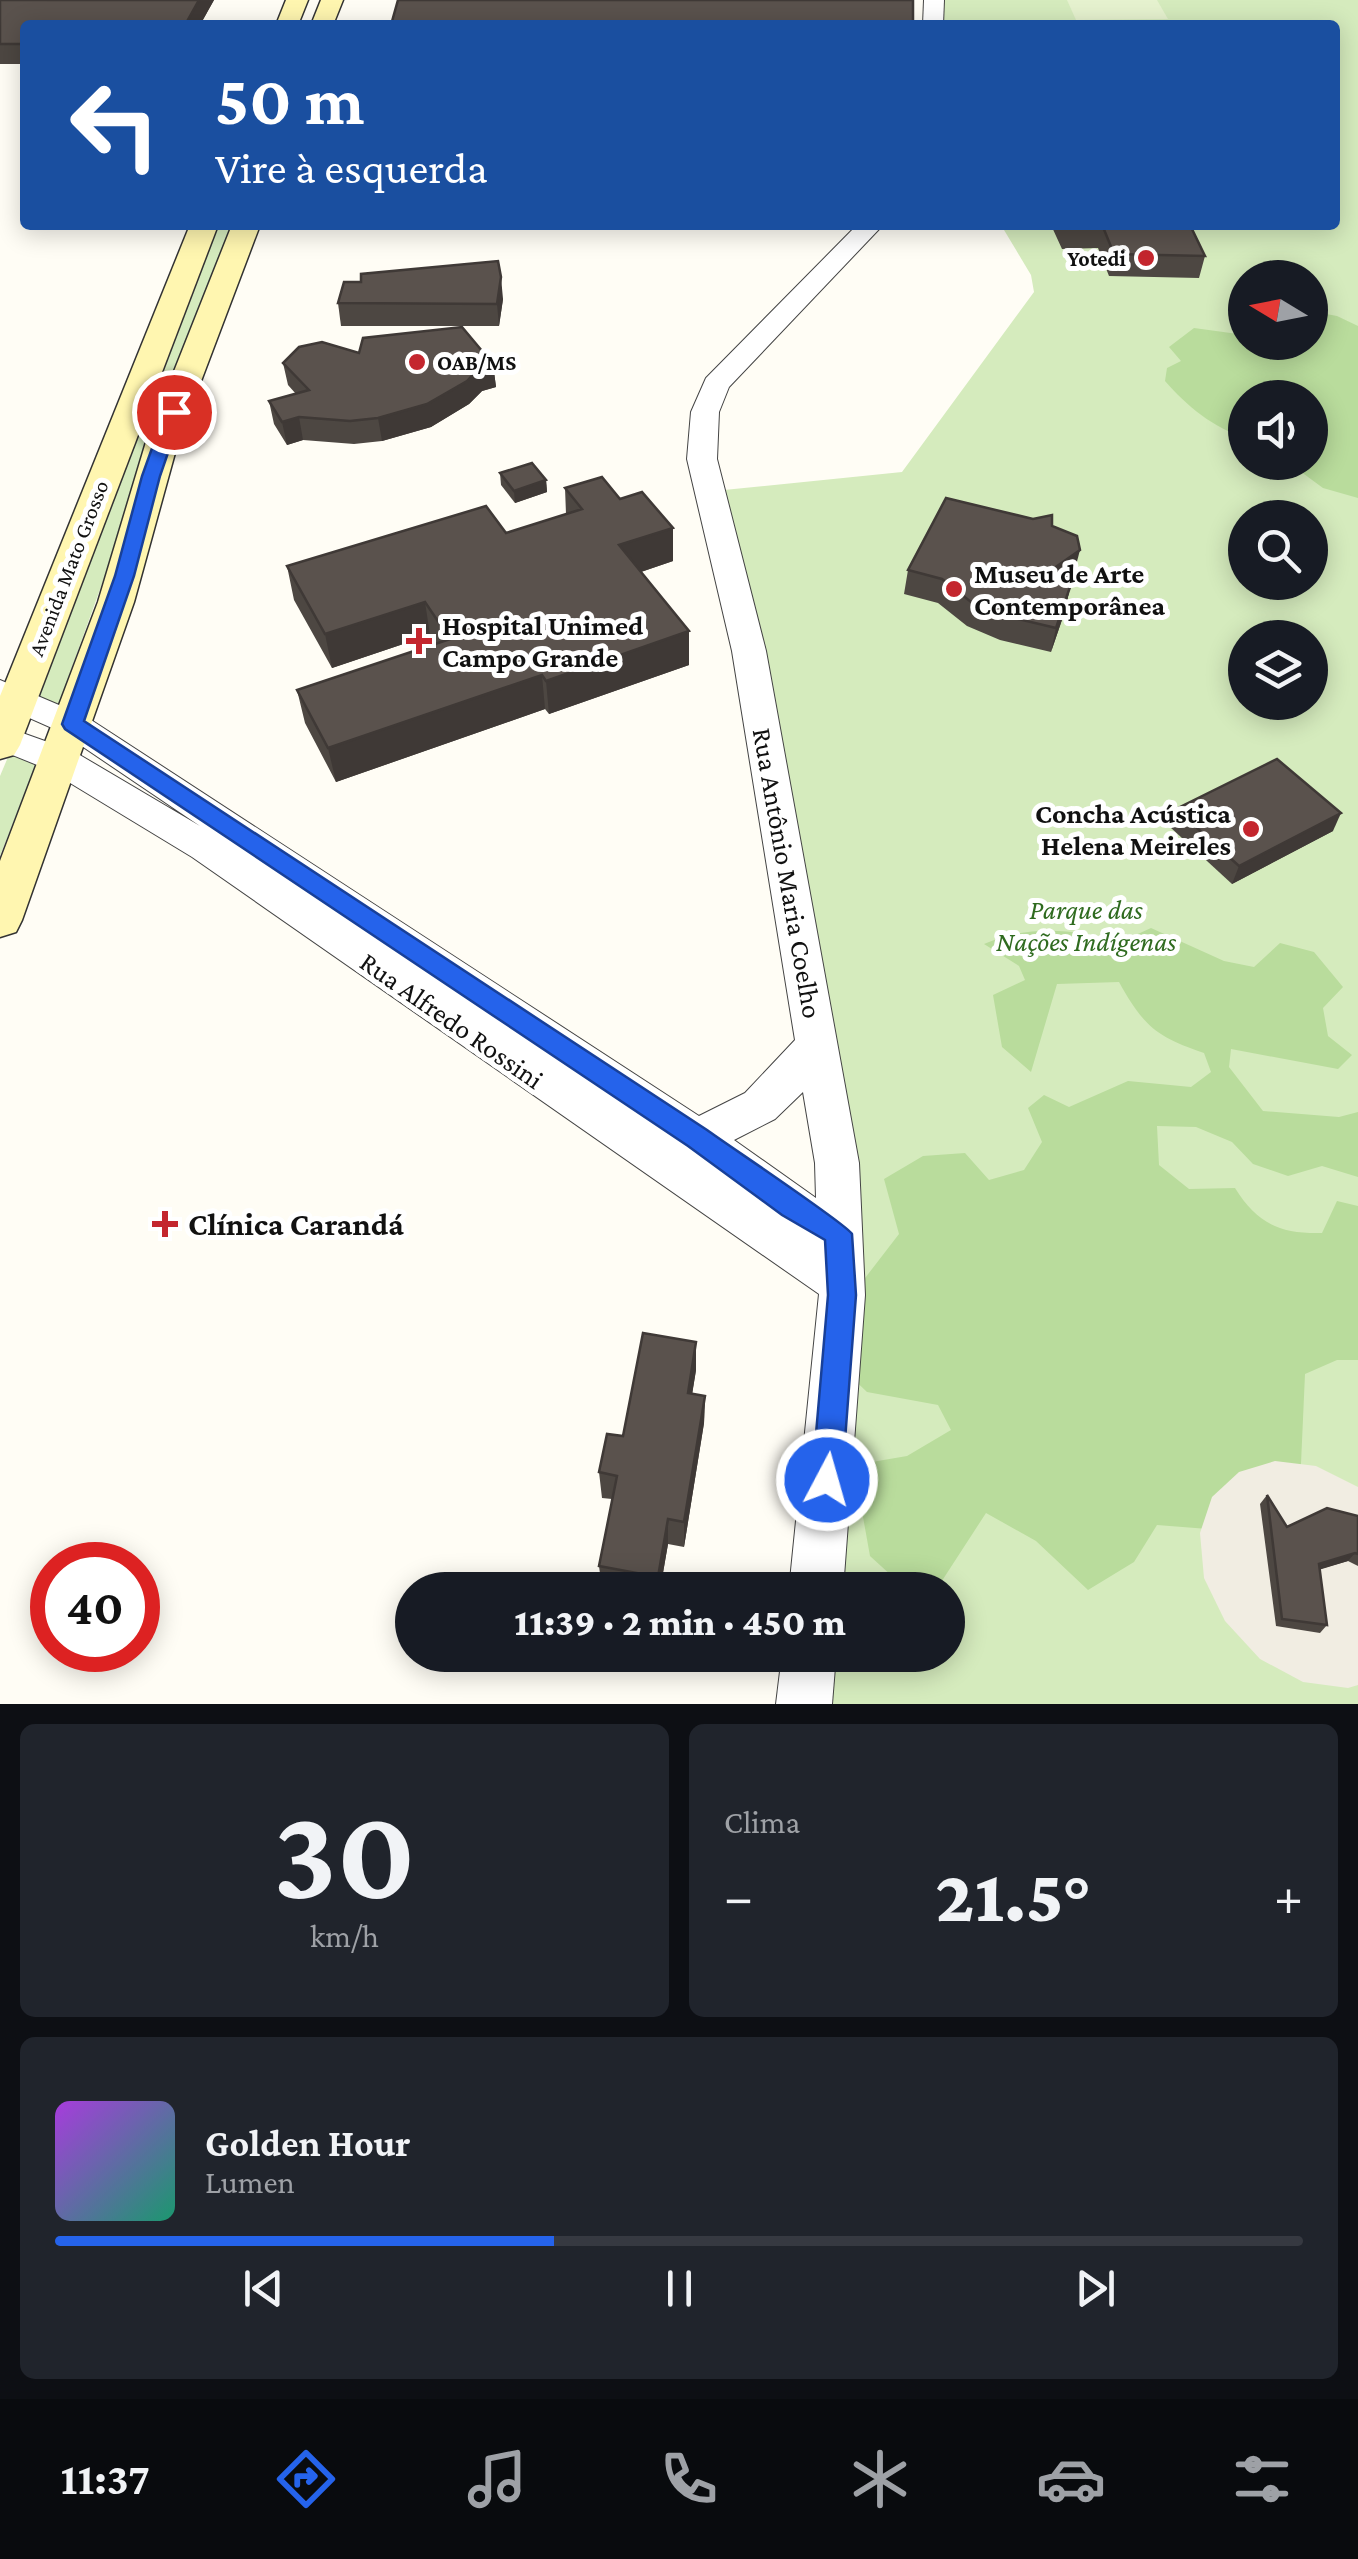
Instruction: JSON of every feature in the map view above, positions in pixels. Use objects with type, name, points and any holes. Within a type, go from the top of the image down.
[{"type":"main road","name":"Avenida Mato Grosso","points":[[1,740],[13,677],[127,419],[202,230]]},
{"type":"main road","name":"Avenida Mato Grosso","points":[[0,920],[124,576],[162,442],[244,230]]},
{"type":"main road","points":[[127,419],[158,428],[162,442]]},
{"type":"street","name":"Rua Antônio Maria Coelho","points":[[818,1572],[838,1369],[842,1284],[837,1163],[749,651],[701,452],[705,412],[716,384],[866,230]]},
{"type":"street","points":[[13,677],[66,742],[697,1138],[791,1207],[838,1234]]},
{"type":"street","points":[[1,740],[66,742]]},
{"type":"street","name":"Rua Alfredo Rossini","points":[[66,742],[205,848],[842,1284]]},
{"type":"street","points":[[697,1138],[760,1106],[792,1076],[818,1043]]},
{"type":"street","points":[[804,1704],[807,1672]]},
{"type":"green space","name":"Parque das Nações Indígenas","points":[[942,0],[1358,0],[1358,1704],[828,1704],[831,1672],[965,1672],[965,1572],[841,1572],[857,1398],[724,490],[902,472],[1034,292],[1031,275],[1004,230],[1340,230],[1340,20],[941,20]]},
{"type":"green space","points":[[1067,0],[1157,0],[1168,19],[1076,20]]},
{"type":"green space","points":[[206,230],[229,230],[57,709],[27,695]]},
{"type":"green space","points":[[1328,314],[1358,326],[1358,498],[1323,488],[1312,480],[1328,480],[1328,380],[1228,380],[1228,430],[1201,415],[1165,381],[1167,368],[1181,361],[1169,347],[1194,328],[1228,333],[1228,360],[1328,360]]},
{"type":"green space","points":[[11,750],[39,757],[0,856],[0,776]]},
{"type":"green space","points":[[1151,928],[1224,961],[1254,967],[1280,943],[1314,952],[1343,987],[1323,1008],[1328,1036],[1352,1055],[1338,1069],[1231,1049],[1229,1067],[1263,1111],[1339,1117],[1358,1112],[1358,1177],[1322,1166],[1288,1176],[1253,1164],[1232,1142],[1196,1127],[1157,1126],[1159,1165],[1189,1189],[1235,1188],[1261,1218],[1281,1228],[1322,1233],[1337,1201],[1358,1206],[1358,1360],[1337,1360],[1305,1374],[1300,1486],[1259,1533],[1157,1525],[1134,1562],[1088,1590],[1036,1541],[986,1513],[948,1572],[888,1572],[870,1556],[858,1489],[872,1462],[907,1456],[951,1430],[938,1405],[867,1392],[844,1370],[862,1282],[899,1234],[884,1179],[923,1156],[965,1153],[989,1180],[1024,1170],[1042,1142],[1028,1108],[1044,1095],[1069,1107],[1128,1081],[1191,1087],[1211,1072],[1204,1053],[1163,1035],[1144,1020],[1119,982],[1057,984],[1031,1072],[1002,1047],[993,995],[1025,980],[1019,966],[984,944],[1033,931],[1085,934],[1118,943]]},
{"type":"shaded area","points":[[1275,1461],[1316,1466],[1358,1487],[1358,1685],[1348,1688],[1303,1682],[1260,1659],[1225,1621],[1204,1578],[1200,1533],[1212,1497],[1239,1472]]},
{"type":"building","points":[[0,0],[199,0],[188,20],[20,20],[20,44],[0,44]]},
{"type":"building","points":[[398,0],[913,0],[913,20],[392,20]]},
{"type":"building","points":[[1104,230],[1192,230],[1205,256],[1114,254]]},
{"type":"building","points":[[498,261],[501,277],[497,304],[338,303],[344,282],[361,282],[361,274]]},
{"type":"building","points":[[462,327],[493,364],[479,368],[467,381],[427,404],[378,418],[350,421],[299,417],[282,422],[269,401],[309,390],[283,363],[299,347],[322,342],[359,353],[363,338]]},
{"type":"building","points":[[532,463],[546,480],[514,491],[500,473]]},
{"type":"building","points":[[602,477],[620,499],[642,492],[673,528],[619,545],[689,631],[546,681],[542,675],[328,748],[297,690],[450,639],[425,602],[325,634],[287,566],[486,506],[506,533],[582,509],[565,488]]},
{"type":"building","points":[[946,498],[1033,519],[1052,515],[1052,526],[1077,536],[1080,550],[1040,578],[1070,587],[1056,628],[1005,616],[971,602],[942,579],[908,570]]},
{"type":"building","name":"Concha Acústica Helena Meireles","points":[[1277,759],[1341,813],[1239,866],[1176,809]]},
{"type":"building","points":[[643,1333],[696,1342],[688,1393],[705,1396],[684,1522],[668,1519],[659,1572],[599,1566],[617,1476],[599,1472],[607,1434],[623,1436]]},
{"type":"building","points":[[1267,1495],[1287,1527],[1327,1508],[1358,1516],[1358,1554],[1319,1564],[1327,1625],[1282,1619]]},
{"type":"place","name":"Yotedi","points":[[1146,258]]},
{"type":"place","name":"OAB/MS","points":[[417,362]]},
{"type":"place","name":"Museu de Arte Contemporânea","points":[[954,589]]},
{"type":"place","name":"Hospital Unimed Campo Grande","points":[[419,641]]},
{"type":"place","name":"Concha Acústica Helena Meireles","points":[[1251,829]]},
{"type":"place","name":"Clínica Carandá","points":[[165,1224]]},
{"type":"route","points":[[174,412],[73,724],[697,1138],[791,1207],[838,1234],[842,1295],[827,1480]]}]
